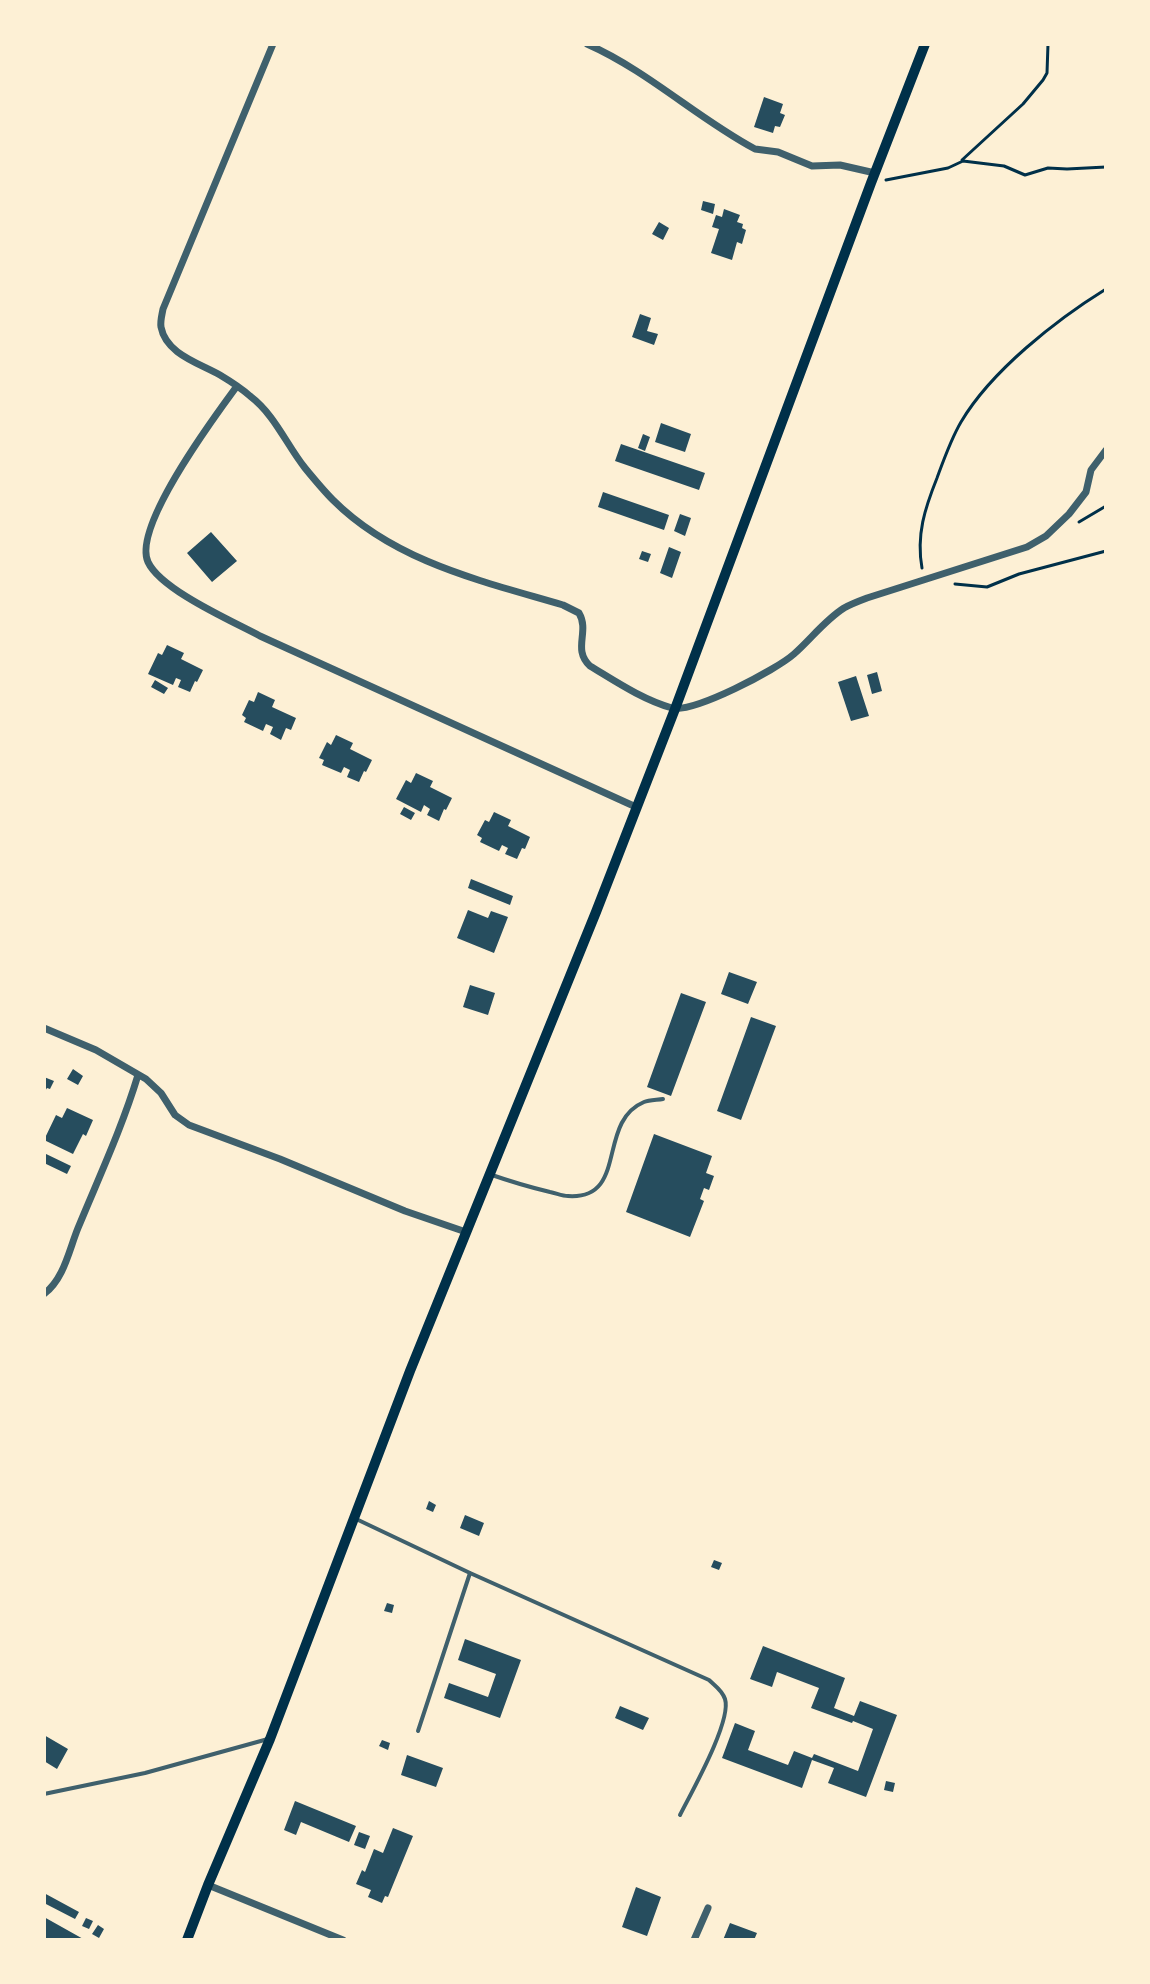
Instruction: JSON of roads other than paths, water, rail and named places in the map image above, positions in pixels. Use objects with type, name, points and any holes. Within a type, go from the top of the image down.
[{"type":"main road","points":[[187,1940],[270,1739],[466,1232],[675,709],[925,44]]},
{"type":"street","points":[[273,44],[163,309],[160,324],[164,335],[180,353],[237,386],[261,406],[305,468],[333,500],[361,525],[388,543],[448,570],[573,609],[584,623],[581,654],[584,660],[645,697],[675,709],[727,692],[790,658],[845,608],[867,598],[1017,551],[1046,536],[1059,526],[1084,495],[1091,470],[1106,450]]},
{"type":"street","points":[[587,44],[636,71],[755,149],[778,152],[812,166],[840,165],[873,178]]},
{"type":"street","points":[[237,386],[186,459],[153,524],[146,546],[147,561],[156,573],[169,585],[210,610],[260,636],[636,807]]},
{"type":"street","points":[[44,1028],[96,1050],[152,1084],[175,1115],[189,1125],[466,1232]]},
{"type":"street","points":[[44,1295],[53,1286],[66,1261],[128,1110],[138,1075]]},
{"type":"street","points":[[208,1885],[343,1940]]},
{"type":"street","points":[[694,1940],[708,1908]]},
{"type":"lane","points":[[489,1174],[569,1197],[585,1194],[599,1187],[607,1176],[622,1121],[644,1102],[663,1099]]},
{"type":"lane","points":[[354,1518],[709,1680],[720,1689],[726,1700],[721,1728],[706,1766],[680,1815]]},
{"type":"lane","points":[[418,1731],[470,1573]]},
{"type":"lane","points":[[44,1794],[145,1773],[270,1739]]}]
